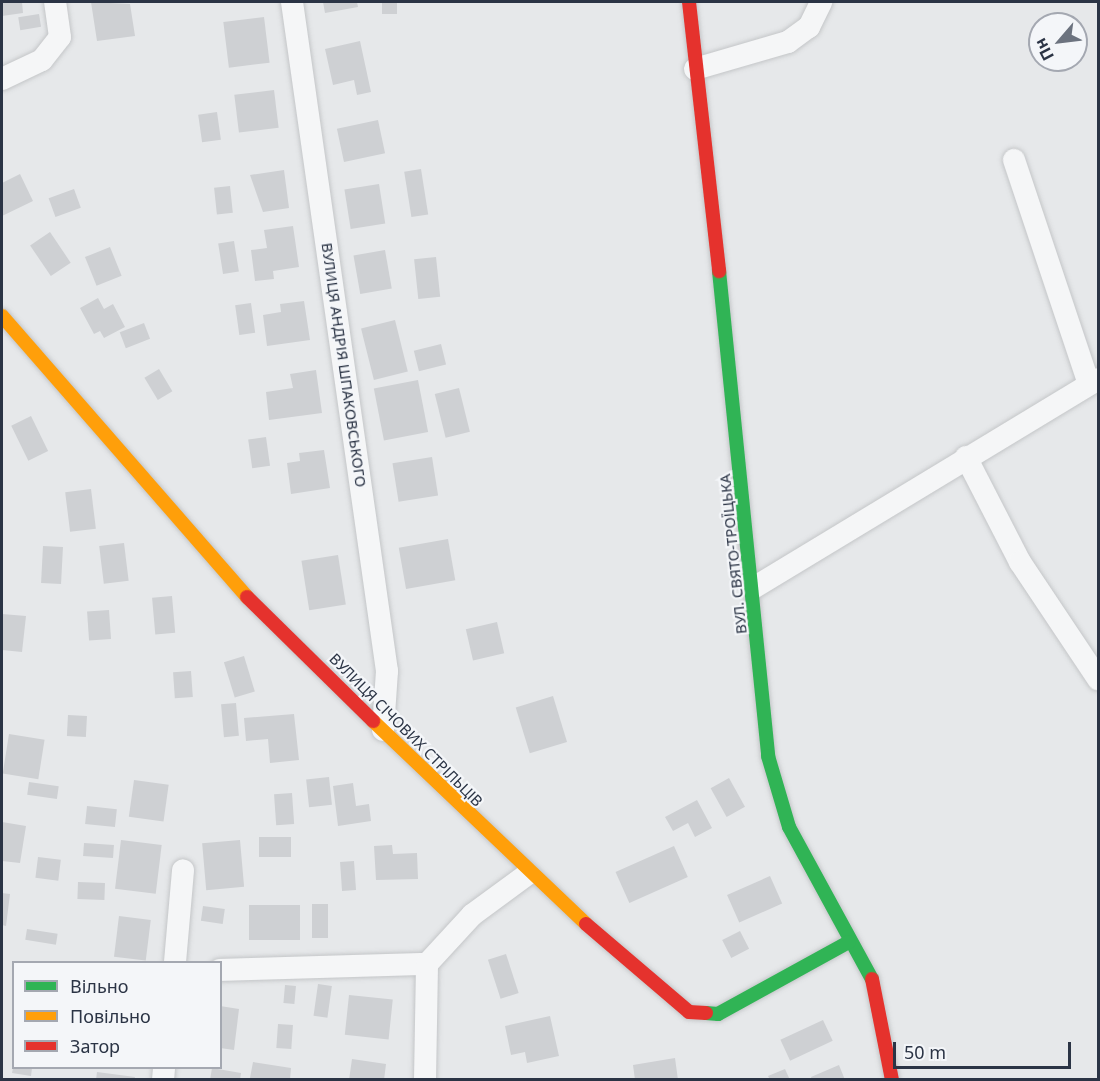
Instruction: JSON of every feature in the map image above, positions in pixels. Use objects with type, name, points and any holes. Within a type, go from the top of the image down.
[{"type":"street","points":[[2,79],[42,60],[60,38],[55,2]]},
{"type":"street","name":"ВУЛИЦЯ АНДРІЯ ШПАКОВСЬКОГО","points":[[292,2],[387,671],[383,730]]},
{"type":"street","name":"ВУЛ. СВЯТО-ТРОЇЦЬКА","points":[[689,2],[755,586],[768,756],[789,827],[849,942],[873,981],[892,1080]]},
{"type":"street","points":[[695,69],[788,42],[809,27],[821,2]]},
{"type":"street","points":[[755,586],[1094,382],[1014,160]]},
{"type":"street","name":"ВУЛИЦЯ СІЧОВИХ СТРІЛЬЦІВ","points":[[2,316],[209,559],[528,874],[689,1012],[718,1014],[849,942]]},
{"type":"street","points":[[966,457],[1020,562],[1098,679]]},
{"type":"street","points":[[175,961],[183,870]]},
{"type":"street","points":[[425,1080],[427,964],[472,915],[528,874]]},
{"type":"street","points":[[222,970],[427,964]]},
{"type":"building","points":[[2,2],[22,2],[23,13],[2,16]]},
{"type":"building","points":[[91,2],[130,4],[135,36],[97,41]]},
{"type":"building","points":[[323,2],[357,2],[358,7],[325,13]]},
{"type":"building","points":[[382,2],[397,2],[397,14],[382,14]]},
{"type":"building","points":[[39,14],[41,27],[20,30],[18,17]]},
{"type":"building","points":[[264,17],[270,63],[229,68],[223,22]]},
{"type":"building","points":[[360,41],[371,92],[357,95],[354,80],[333,85],[325,49]]},
{"type":"building","points":[[274,90],[279,128],[239,133],[234,95]]},
{"type":"building","points":[[217,112],[221,140],[202,142],[198,115]]},
{"type":"building","points":[[378,120],[385,153],[344,162],[337,129]]},
{"type":"building","points":[[421,169],[428,214],[411,217],[404,172]]},
{"type":"building","points":[[284,170],[289,208],[263,212],[250,175]]},
{"type":"building","points":[[20,174],[33,201],[2,216],[2,183]]},
{"type":"building","points":[[379,184],[385,224],[351,229],[344,189]]},
{"type":"building","points":[[230,186],[233,213],[217,215],[214,188]]},
{"type":"building","points":[[74,189],[81,208],[55,217],[49,198]]},
{"type":"building","points":[[293,226],[299,267],[273,271],[274,279],[255,281],[251,250],[267,248],[264,230]]},
{"type":"building","points":[[50,232],[71,263],[51,276],[30,245]]},
{"type":"building","points":[[234,241],[239,272],[223,274],[218,244]]},
{"type":"building","points":[[110,247],[122,276],[97,286],[85,257]]},
{"type":"building","points":[[385,250],[392,288],[360,294],[353,256]]},
{"type":"building","points":[[436,257],[440,297],[418,299],[414,259]]},
{"type":"building","points":[[98,298],[104,309],[113,304],[125,327],[104,338],[100,331],[94,334],[80,308]]},
{"type":"building","points":[[304,301],[310,340],[267,346],[263,315],[281,312],[280,304]]},
{"type":"building","points":[[251,303],[255,333],[239,335],[235,305]]},
{"type":"building","points":[[395,320],[408,371],[374,380],[361,328]]},
{"type":"building","points":[[144,323],[150,339],[126,348],[120,332]]},
{"type":"building","points":[[441,344],[446,364],[419,371],[414,351]]},
{"type":"building","points":[[159,369],[172,391],[158,400],[144,378]]},
{"type":"building","points":[[316,370],[322,413],[269,420],[266,392],[293,388],[290,374]]},
{"type":"building","points":[[418,380],[428,432],[384,441],[374,389]]},
{"type":"building","points":[[459,388],[470,432],[446,438],[435,394]]},
{"type":"building","points":[[31,416],[48,451],[28,461],[11,426]]},
{"type":"building","points":[[266,437],[270,466],[252,468],[248,440]]},
{"type":"building","points":[[324,450],[330,488],[291,494],[287,463],[300,461],[299,453]]},
{"type":"building","points":[[432,457],[438,496],[399,502],[392,463]]},
{"type":"building","points":[[91,489],[96,529],[70,532],[65,492]]},
{"type":"building","points":[[448,539],[455,580],[406,589],[399,548]]},
{"type":"building","points":[[124,543],[129,581],[104,584],[99,546]]},
{"type":"building","points":[[43,546],[63,547],[61,584],[41,583]]},
{"type":"building","points":[[338,555],[346,604],[309,610],[301,561]]},
{"type":"building","points":[[172,596],[175,633],[155,635],[152,598]]},
{"type":"building","points":[[109,610],[111,639],[89,640],[87,612]]},
{"type":"building","points":[[2,614],[26,616],[22,652],[2,650]]},
{"type":"building","points":[[497,622],[504,653],[473,660],[466,629]]},
{"type":"building","points":[[244,656],[255,691],[235,698],[224,662]]},
{"type":"building","points":[[191,671],[193,697],[175,698],[173,672]]},
{"type":"building","points":[[553,696],[567,742],[530,753],[516,707]]},
{"type":"building","points":[[236,703],[239,736],[224,737],[221,704]]},
{"type":"building","points":[[294,714],[299,760],[270,763],[268,739],[246,741],[244,718]]},
{"type":"building","points":[[68,715],[87,716],[86,737],[67,736]]},
{"type":"building","points":[[9,734],[45,740],[38,779],[3,774]]},
{"type":"building","points":[[329,777],[332,805],[309,807],[306,779]]},
{"type":"building","points":[[729,778],[745,807],[727,817],[711,788]]},
{"type":"building","points":[[134,780],[169,785],[164,822],[129,817]]},
{"type":"building","points":[[29,782],[59,786],[57,799],[27,795]]},
{"type":"building","points":[[353,783],[356,806],[369,804],[371,821],[338,826],[333,786]]},
{"type":"building","points":[[292,793],[294,824],[276,825],[274,794]]},
{"type":"building","points":[[697,800],[712,828],[695,837],[688,823],[673,831],[665,817]]},
{"type":"building","points":[[87,806],[117,809],[115,827],[85,824]]},
{"type":"building","points":[[2,822],[26,826],[20,863],[2,861]]},
{"type":"building","points":[[259,837],[291,837],[291,857],[259,857]]},
{"type":"building","points":[[121,840],[162,845],[156,894],[115,889]]},
{"type":"building","points":[[240,840],[244,887],[206,890],[202,843]]},
{"type":"building","points":[[84,843],[114,845],[113,858],[83,856]]},
{"type":"building","points":[[392,845],[393,854],[417,853],[418,879],[376,880],[374,846]]},
{"type":"building","points":[[674,846],[688,877],[629,903],[616,872]]},
{"type":"building","points":[[38,857],[61,860],[58,881],[35,878]]},
{"type":"building","points":[[354,861],[356,890],[342,891],[340,862]]},
{"type":"building","points":[[770,876],[782,903],[739,923],[727,895]]},
{"type":"building","points":[[78,882],[105,883],[104,900],[77,899]]},
{"type":"building","points":[[2,893],[10,894],[6,926],[2,925]]},
{"type":"building","points":[[312,904],[328,904],[328,938],[312,938]]},
{"type":"building","points":[[249,905],[300,905],[300,940],[249,940]]},
{"type":"building","points":[[203,906],[225,909],[223,924],[201,921]]},
{"type":"building","points":[[119,916],[151,920],[146,961],[114,957]]},
{"type":"building","points":[[27,929],[58,934],[56,945],[25,940]]},
{"type":"building","points":[[740,931],[749,949],[731,958],[722,940]]},
{"type":"building","points":[[506,954],[519,993],[501,999],[488,960]]},
{"type":"building","points":[[318,984],[332,986],[327,1018],[314,1016]]},
{"type":"building","points":[[285,985],[296,986],[294,1004],[283,1003]]},
{"type":"building","points":[[349,995],[393,1000],[389,1039],[345,1035]]},
{"type":"building","points":[[222,1006],[239,1009],[234,1050],[222,1048]]},
{"type":"building","points":[[550,1016],[559,1056],[527,1063],[525,1052],[511,1055],[505,1026]]},
{"type":"building","points":[[823,1020],[833,1041],[790,1061],[780,1040]]},
{"type":"building","points":[[278,1024],[293,1025],[291,1049],[276,1048]]},
{"type":"building","points":[[675,1058],[678,1080],[635,1080],[633,1065]]},
{"type":"building","points":[[352,1059],[386,1064],[384,1080],[349,1080]]},
{"type":"building","points":[[253,1062],[291,1068],[290,1080],[250,1078]]},
{"type":"building","points":[[839,1065],[845,1080],[812,1080],[811,1077]]},
{"type":"building","points":[[13,1069],[32,1069],[31,1076],[12,1073]]},
{"type":"building","points":[[212,1069],[241,1073],[240,1080],[210,1080]]},
{"type":"building","points":[[785,1069],[790,1080],[770,1080],[768,1076]]},
{"type":"building","points":[[97,1072],[135,1077],[134,1080],[96,1080]]},
{"type":"traffic: fast","points":[[719,271],[768,756],[789,827],[872,979]]},
{"type":"traffic: fast","points":[[706,1013],[718,1014],[849,942]]},
{"type":"traffic: slow","points":[[2,316],[247,597]]},
{"type":"traffic: slow","points":[[373,721],[586,924]]},
{"type":"traffic: jam","points":[[689,2],[719,271]]},
{"type":"traffic: jam","points":[[247,597],[373,721]]},
{"type":"traffic: jam","points":[[586,924],[689,1012],[706,1013]]},
{"type":"traffic: jam","points":[[872,979],[892,1080]]}]
